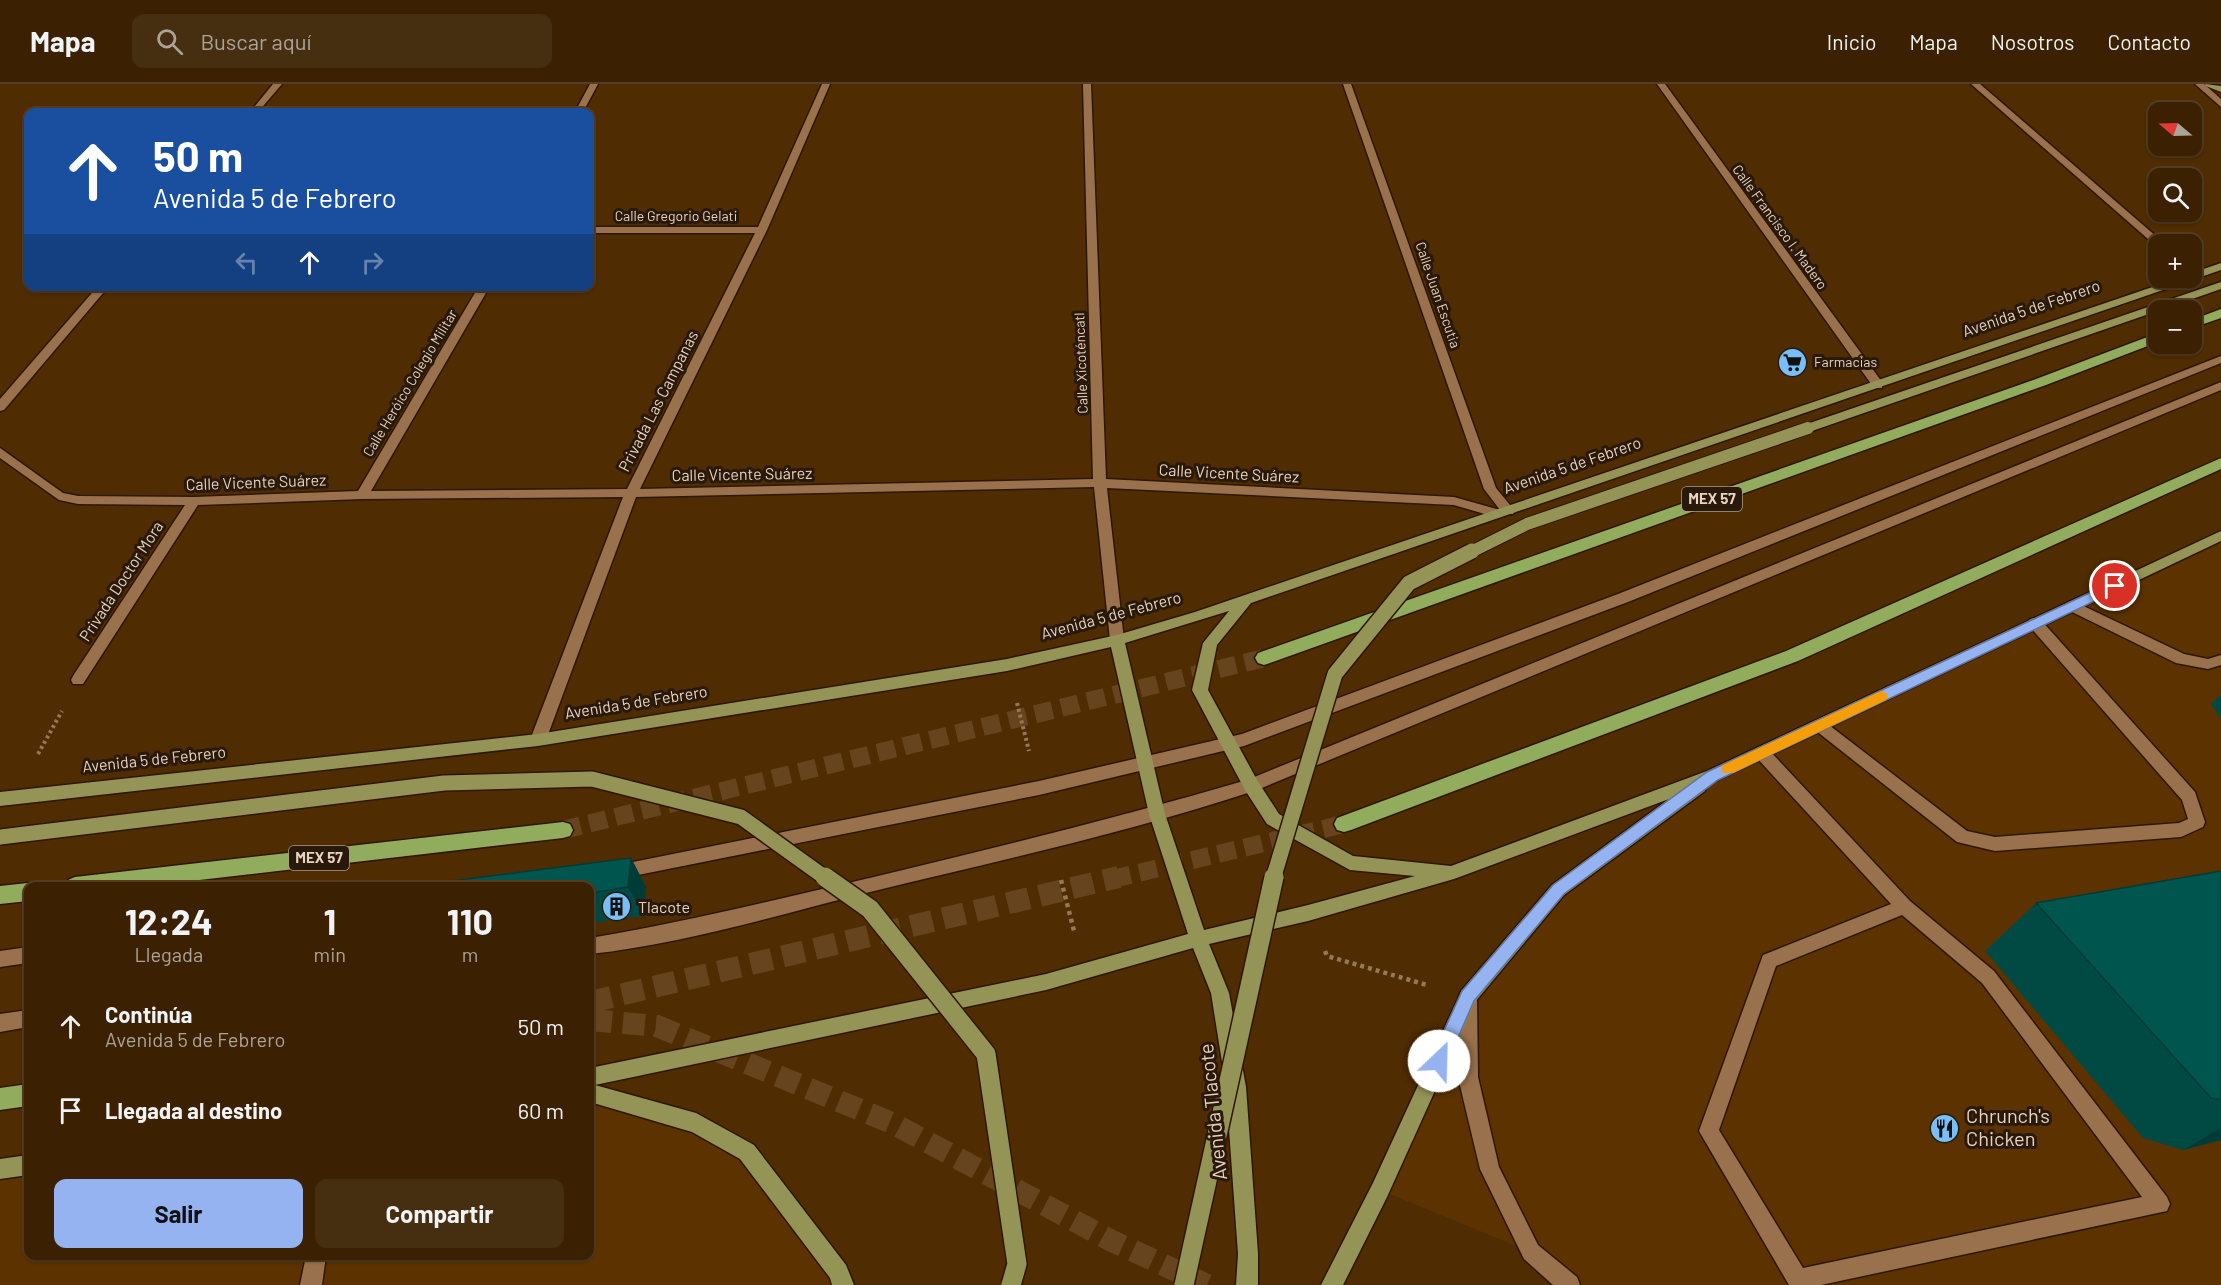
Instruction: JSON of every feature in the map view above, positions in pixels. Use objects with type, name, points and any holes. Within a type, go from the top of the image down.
[{"type":"highway","points":[[2202,320],[2221,313]]},
{"type":"highway","name":"MEX 57","points":[[1264,658],[2030,386],[2148,341]]},
{"type":"highway","points":[[1344,824],[1792,656],[2221,464]]},
{"type":"highway","name":"MEX 57","points":[[110,882],[563,830]]},
{"type":"highway","points":[[0,895],[24,892]]},
{"type":"highway","points":[[0,1099],[24,1096]]},
{"type":"main road","points":[[2209,84],[2221,89]]},
{"type":"main road","name":"Avenida 5 de Febrero","points":[[2202,272],[2221,266]]},
{"type":"main road","points":[[1184,1285],[1273,879],[1335,674],[1409,583],[1527,524],[2221,285]]},
{"type":"main road","name":"Avenida 5 de Febrero","points":[[8,798],[537,740],[1007,664],[1117,640],[1247,599],[1878,386],[2155,288]]},
{"type":"main road","points":[[594,1076],[1047,982],[1198,939],[1308,913],[1454,872],[1713,776],[2221,536]]},
{"type":"main road","points":[[1247,599],[1210,643],[1200,690],[1251,785],[1273,819],[1350,863],[1454,872]]},
{"type":"main road","name":"Avenida Tlacote","points":[[1117,640],[1148,763],[1157,814],[1198,939],[1220,993],[1236,1087],[1248,1254],[1247,1285]]},
{"type":"main road","points":[[1332,1285],[1380,1190],[1468,996],[1558,890],[1713,776]]},
{"type":"main road","points":[[0,837],[444,783],[592,779],[741,817],[870,909],[986,1054],[1017,1264],[1011,1285]]},
{"type":"main road","points":[[594,1094],[696,1124],[747,1152],[839,1272],[843,1285]]},
{"type":"main road","points":[[0,1169],[24,1166]]},
{"type":"street","points":[[257,108],[278,84]]},
{"type":"street","points":[[581,108],[594,84]]},
{"type":"street","name":"Privada Las Campanas","points":[[537,740],[631,493],[762,230],[826,84]]},
{"type":"street","name":"Calle Xicoténcatl","points":[[1087,84],[1100,483],[1117,640]]},
{"type":"street","name":"Calle Juan Escutia","points":[[1347,84],[1490,489],[1503,512]]},
{"type":"street","name":"Calle Francisco I. Madero","points":[[1661,84],[1878,386]]},
{"type":"street","points":[[1975,84],[2148,234]]},
{"type":"street","points":[[2199,84],[2221,104]]},
{"type":"street","name":"Calle Gregorio Gelati","points":[[594,230],[762,230]]},
{"type":"street","points":[[0,407],[100,291]]},
{"type":"street","name":"Calle Heróico Colegio Militar","points":[[362,495],[482,291]]},
{"type":"street","points":[[607,873],[650,867],[1039,788],[1229,744],[1623,598],[2221,359]]},
{"type":"street","points":[[594,945],[667,934],[1157,814],[1251,785],[2221,386]]},
{"type":"street","name":"Calle Vicente Suárez","points":[[0,452],[59,496],[78,500],[194,501],[362,495],[631,493],[1100,483],[1454,501],[1503,512]]},
{"type":"street","name":"Privada Doctor Mora","points":[[78,680],[194,501]]},
{"type":"street","points":[[2073,606],[2181,659],[2208,664],[2221,660]]},
{"type":"street","points":[[1820,726],[1963,837],[1995,844],[2025,843],[2181,830],[2197,822],[2189,797],[2035,624]]},
{"type":"street","points":[[1762,753],[1904,906],[1988,977],[2160,1204],[1800,1282],[1709,1131],[1769,961],[1904,906]]},
{"type":"street","points":[[0,959],[24,956]]},
{"type":"street","points":[[1468,996],[1468,1077],[1491,1169],[1531,1252],[1569,1285]]},
{"type":"street","points":[[0,1023],[24,1020]]},
{"type":"street","points":[[311,1285],[315,1260]]},
{"type":"path","points":[[8,798],[78,680]]},
{"type":"path","points":[[1308,913],[1327,956],[1468,996]]},
{"type":"shaded area","points":[[2221,536],[2221,1285],[1569,1285],[1531,1252],[1380,1190],[1468,996],[1558,890],[1713,776]]},
{"type":"shaded area","points":[[594,1094],[696,1123],[747,1152],[843,1285],[0,1285],[0,1169],[24,1166],[24,1260],[594,1260]]},
{"type":"building","points":[[631,858],[628,887],[594,892],[594,882],[443,882]]},
{"type":"building","points":[[2221,871],[2221,1100],[2211,1098],[2036,903]]},
{"type":"tunnel","points":[[563,830],[1264,658]]},
{"type":"tunnel","points":[[1113,879],[1344,824]]},
{"type":"tunnel","points":[[594,1001],[1119,877]]},
{"type":"tunnel","points":[[594,1020],[657,1026],[892,1123],[1110,1240],[1207,1285]]},
{"type":"slow traffic","points":[[1728,769],[1881,697]]},
{"type":"place","name":"Farmacias","points":[[1793,362]]},
{"type":"place","name":"Tlacote","points":[[617,907]]},
{"type":"place","name":"Chrunch's Chicken","points":[[1945,1128]]},
{"type":"route","points":[[1439,1061],[1468,996],[1558,890],[1713,776],[2115,586]]}]
